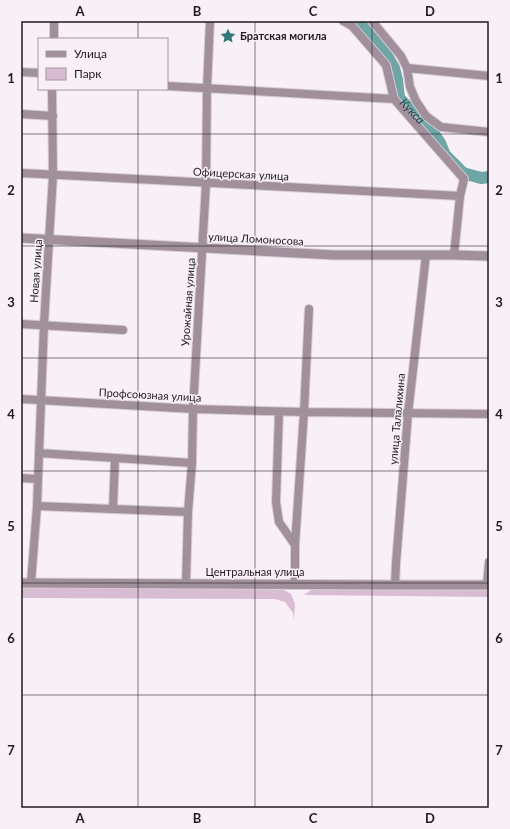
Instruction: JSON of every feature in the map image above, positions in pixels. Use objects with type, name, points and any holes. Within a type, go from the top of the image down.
[{"type":"street","points":[[54,21],[54,38]]},
{"type":"street","name":"Урожайная улица","points":[[186,584],[193,409],[206,183],[207,88],[210,21]]},
{"type":"street","points":[[343,21],[352,26],[386,65],[394,99],[464,180],[460,196],[454,255]]},
{"type":"street","points":[[372,21],[401,56],[407,68],[410,87],[416,101],[426,116],[441,127],[489,132]]},
{"type":"street","points":[[407,68],[489,76]]},
{"type":"street","points":[[21,72],[38,73]]},
{"type":"street","points":[[168,86],[394,99]]},
{"type":"street","name":"Новая улица","points":[[32,583],[39,453],[40,400],[53,175],[52,90]]},
{"type":"street","points":[[21,114],[53,116]]},
{"type":"street","name":"Офицерская улица","points":[[21,173],[460,196]]},
{"type":"street","name":"улица Ломоносова","points":[[21,238],[334,255],[489,256]]},
{"type":"street","name":"улица Талалихина","points":[[395,585],[396,556],[408,414],[426,255]]},
{"type":"street","points":[[295,584],[295,545],[309,309]]},
{"type":"street","points":[[21,324],[44,324],[124,330]]},
{"type":"street","name":"Профсоюзная улица","points":[[21,399],[193,409],[279,412],[489,414]]},
{"type":"street","points":[[279,412],[276,502],[279,522],[295,545]]},
{"type":"street","points":[[39,453],[192,463]]},
{"type":"street","points":[[113,509],[115,458]]},
{"type":"street","points":[[21,478],[37,479]]},
{"type":"street","points":[[36,506],[188,512]]},
{"type":"street","points":[[488,585],[489,562]]},
{"type":"street","name":"Центральная улица","points":[[21,583],[488,585]]},
{"type":"green space","points":[[21,588],[239,588],[284,590],[291,594],[295,604],[294,620],[293,613],[285,602],[275,599],[21,598]]},
{"type":"green space","points":[[314,588],[489,590],[489,597],[304,595]]},
{"type":"waterway","name":"Кукса","points":[[359,21],[386,54],[394,68],[399,98],[434,134],[445,155],[463,173],[481,178],[489,177]]},
{"type":"place","name":"Братская могила","points":[[228,36]]}]
